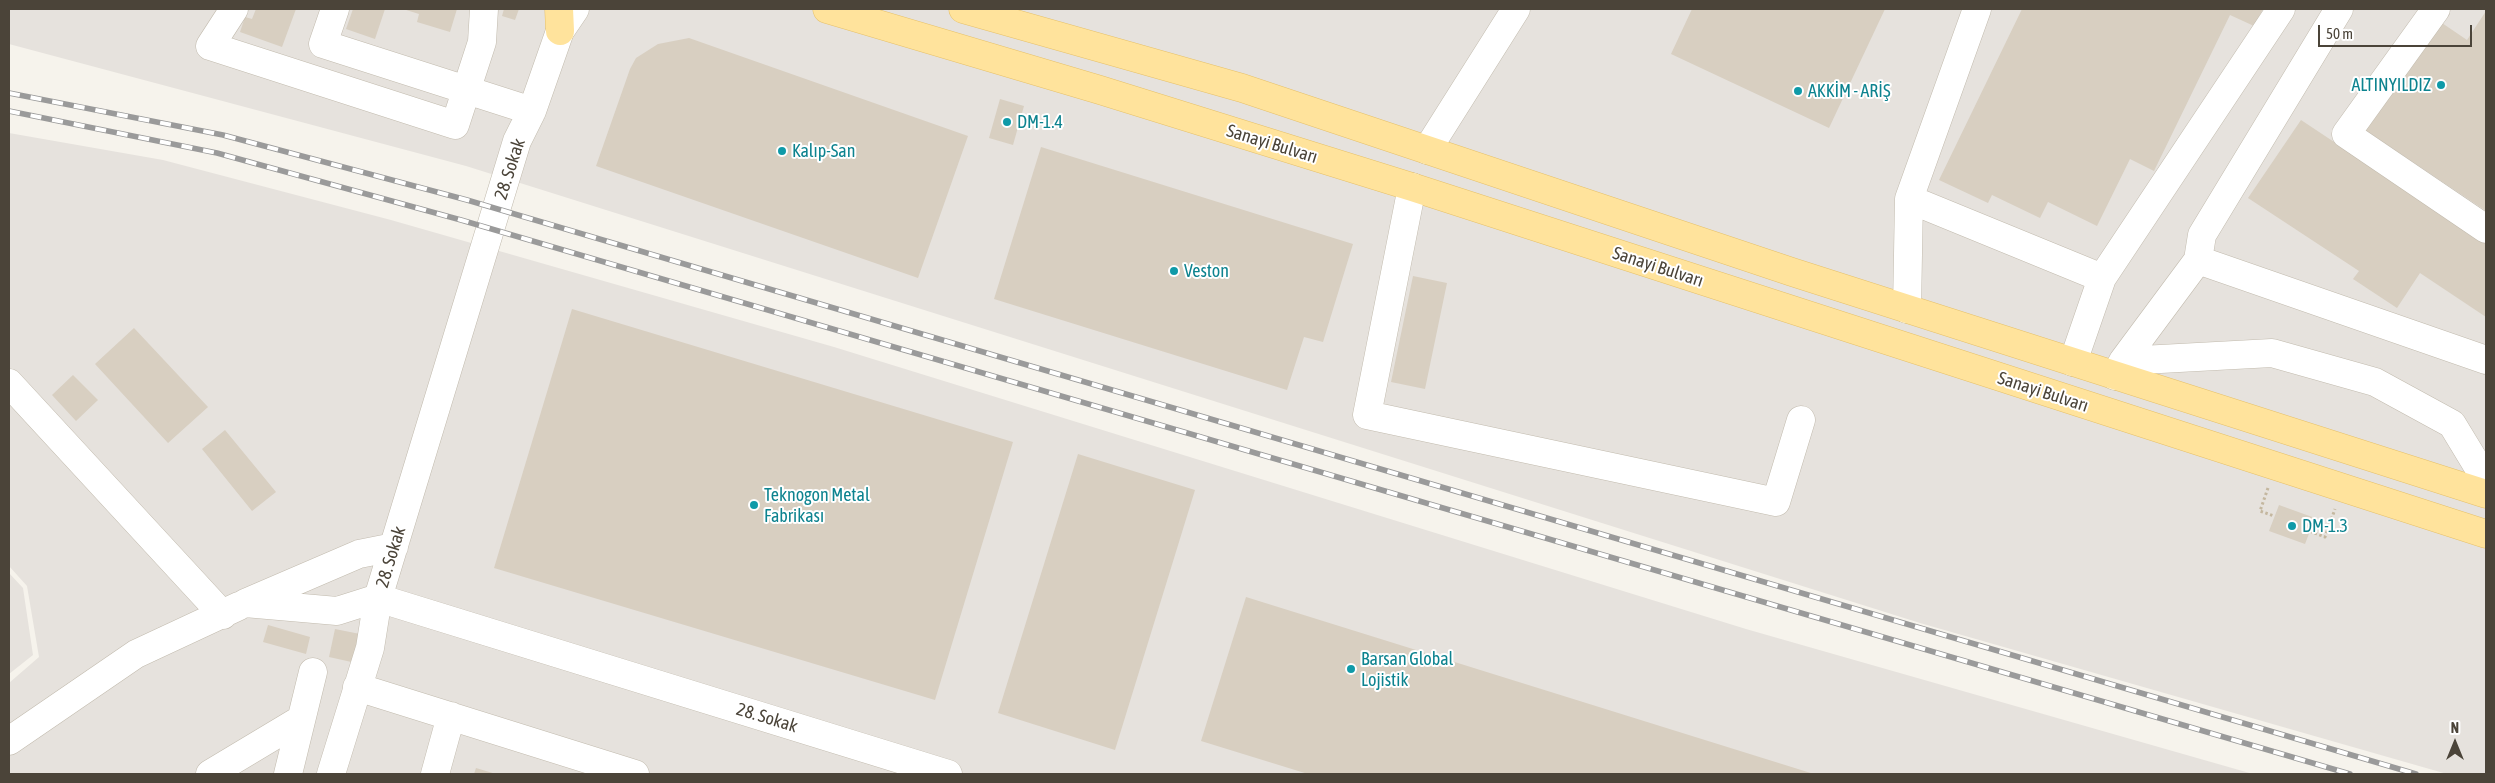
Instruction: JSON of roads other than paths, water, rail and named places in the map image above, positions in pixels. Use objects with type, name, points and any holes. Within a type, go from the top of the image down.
[{"type":"main road","name":"Sanayi Bulvarı","points":[[827,9],[1412,187],[2486,534]]},
{"type":"main road","points":[[963,9],[1020,17],[1242,88],[1907,309],[2073,362],[2119,368],[2486,494]]},
{"type":"street","points":[[234,9],[210,46],[455,125],[468,90],[482,42],[484,9]]},
{"type":"street","points":[[335,9],[323,44],[532,111]]},
{"type":"street","name":"28. Sokak","points":[[575,9],[559,20],[532,111],[517,141],[378,598],[948,774]]},
{"type":"street","points":[[1426,150],[1516,9]]},
{"type":"street","points":[[1907,309],[1909,199],[1977,9]]},
{"type":"street","points":[[2073,362],[2102,278],[2281,9]]},
{"type":"street","points":[[2119,368],[2198,260],[2202,235],[2339,9]]},
{"type":"street","points":[[2436,9],[2346,134],[2486,229]]},
{"type":"street","points":[[1412,187],[1367,416],[1776,502],[1801,420]]},
{"type":"street","points":[[1909,199],[2102,278]]},
{"type":"street","points":[[2198,260],[2486,360]]},
{"type":"street","points":[[2119,368],[2272,353],[2375,382],[2452,424],[2486,480]]},
{"type":"street","points":[[9,383],[234,609],[337,611],[378,598],[370,648],[331,774]]},
{"type":"street","points":[[9,741],[136,654],[359,554],[394,547]]},
{"type":"street","points":[[288,774],[300,720],[314,672]]},
{"type":"street","points":[[357,687],[635,774]]},
{"type":"street","points":[[435,774],[450,716]]},
{"type":"street","points":[[210,774],[300,720]]},
{"type":"railway","points":[[9,93],[223,135],[467,200],[2416,774]]},
{"type":"railway","points":[[9,111],[217,153],[461,220],[2350,774]]},
{"type":"place","name":"ALTINYILDIZ","points":[[2441,85]]},
{"type":"place","name":"AKKİM - ARİŞ","points":[[1798,91]]},
{"type":"place","name":"DM-1.4","points":[[1007,122]]},
{"type":"place","name":"Kalıp-San","points":[[782,151]]},
{"type":"place","name":"Veston","points":[[1174,271]]},
{"type":"place","name":"Teknogon Metal Fabrikası","points":[[754,505]]},
{"type":"place","name":"DM-1.3","points":[[2292,526]]},
{"type":"place","name":"Barsan Global Lojistik","points":[[1351,669]]}]
